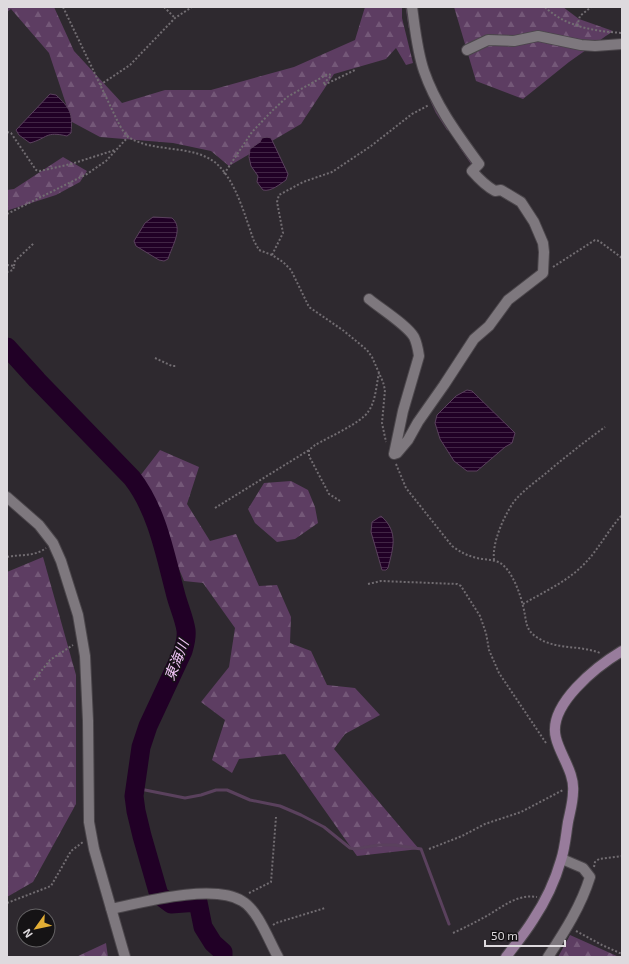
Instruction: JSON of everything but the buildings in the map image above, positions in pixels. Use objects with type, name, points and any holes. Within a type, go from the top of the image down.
[{"type":"main road","points":[[506,957],[533,921],[545,900],[562,859],[574,790],[571,774],[555,736],[555,725],[563,704],[574,691],[608,660],[622,651]]},
{"type":"street","points":[[394,454],[397,453],[408,440],[418,422],[444,386],[474,339],[488,326],[508,300],[543,273],[544,252],[534,222],[521,202],[501,190],[495,191],[489,188],[472,171],[479,164],[446,118],[424,71],[412,7]]},
{"type":"street","points":[[467,50],[488,40],[514,41],[538,36],[581,45],[594,46],[622,44]]},
{"type":"street","points":[[369,299],[408,330],[414,337],[418,346],[419,356],[403,411],[394,454]]},
{"type":"street","points":[[7,498],[39,525],[53,542],[61,561],[78,615],[85,656],[90,822],[92,840],[125,957]]},
{"type":"street","points":[[548,957],[568,926],[585,893],[590,877],[583,868],[562,859]]},
{"type":"street","points":[[111,909],[170,897],[218,893],[243,901],[254,912],[278,957]]},
{"type":"path","points":[[62,7],[117,120],[128,137],[145,144],[190,152],[210,159],[218,165],[232,184],[254,241],[259,250],[272,255],[283,262],[291,270],[309,307],[344,331],[367,350],[379,372],[385,390],[382,423],[386,443],[394,454],[396,464],[406,488],[449,542],[459,551],[469,556],[494,560],[506,568],[514,582],[523,604],[527,626],[536,638],[547,643],[570,648],[593,650],[601,653],[608,660]]},
{"type":"path","points":[[164,7],[175,18]]},
{"type":"path","points":[[100,85],[130,64],[175,18],[192,7]]},
{"type":"path","points":[[545,7],[558,18],[577,26],[604,32],[622,33]]},
{"type":"path","points":[[577,26],[580,16],[591,7]]},
{"type":"path","points":[[224,174],[252,132],[287,97],[328,74],[331,76],[323,84],[324,85],[355,70]]},
{"type":"path","points":[[272,255],[283,233],[277,202],[279,195],[303,182],[332,172],[372,146],[412,114],[437,101]]},
{"type":"path","points":[[7,132],[11,133],[36,170],[40,171],[71,164],[111,150],[116,150]]},
{"type":"path","points":[[7,214],[87,174],[106,161],[128,137]]},
{"type":"path","points":[[543,273],[595,240],[599,241],[622,258]]},
{"type":"path","points":[[7,272],[13,270],[16,261],[34,243]]},
{"type":"path","points":[[7,265],[14,266]]},
{"type":"path","points":[[155,358],[172,366],[176,366]]},
{"type":"path","points":[[216,508],[315,445],[362,419],[369,412],[377,387],[379,372]]},
{"type":"path","points":[[494,560],[496,539],[513,503],[536,481],[576,448],[605,427]]},
{"type":"path","points":[[309,450],[309,456],[330,494],[340,501]]},
{"type":"path","points":[[523,604],[570,575],[580,567],[595,551],[622,515]]},
{"type":"path","points":[[7,557],[20,554],[30,555],[42,551],[53,542]]},
{"type":"path","points":[[368,584],[380,582],[441,583],[457,584],[461,586],[480,616],[486,633],[489,650],[499,673],[533,721],[549,748]]},
{"type":"path","points":[[34,680],[50,660],[82,640]]},
{"type":"path","points":[[429,849],[462,836],[485,824],[520,812],[565,789],[574,790]]},
{"type":"path","points":[[243,901],[250,892],[271,882],[276,817]]},
{"type":"path","points":[[7,903],[51,886],[71,851],[83,842],[92,840]]},
{"type":"path","points":[[588,873],[594,869],[595,862],[597,860],[622,856]]},
{"type":"path","points":[[453,933],[511,901],[529,896],[545,900]]},
{"type":"path","points":[[264,931],[276,923],[325,908]]},
{"type":"path","points":[[568,926],[602,945],[622,954]]},
{"type":"green space","points":[[7,7],[54,7],[74,51],[122,103],[165,90],[211,90],[294,67],[355,40],[365,7],[402,7],[402,18],[413,63],[406,65],[396,48],[386,59],[334,74],[301,124],[229,166],[211,151],[173,143],[100,137],[72,122],[49,53],[11,9],[7,12]]},
{"type":"green space","points":[[454,7],[563,7],[579,19],[613,31],[569,62],[523,99],[476,81]]},
{"type":"green space","points":[[63,157],[87,171],[80,182],[56,195],[9,210],[7,212],[7,190],[14,189]]},
{"type":"green space","points":[[160,450],[199,467],[187,504],[210,541],[236,534],[259,586],[277,585],[291,617],[290,643],[311,651],[327,685],[355,688],[380,715],[345,734],[334,749],[419,849],[357,856],[285,754],[239,759],[232,773],[212,760],[225,720],[201,702],[229,667],[235,628],[203,583],[184,581],[140,476]]},
{"type":"green space","points":[[291,481],[308,490],[315,507],[318,523],[295,539],[277,542],[255,523],[248,509],[264,483]]},
{"type":"green space","points":[[43,557],[76,675],[76,804],[33,882],[7,897],[7,572]]},
{"type":"green space","points":[[570,935],[619,957],[558,957]]},
{"type":"green space","points":[[106,943],[108,957],[76,957]]},
{"type":"shaded area","points":[[50,94],[56,95],[70,111],[71,133],[67,136],[54,134],[30,143],[19,135],[16,130]]},
{"type":"shaded area","points":[[262,138],[271,138],[288,174],[286,180],[269,190],[263,190],[257,182],[258,176],[251,166],[249,157],[250,149],[260,142]]},
{"type":"shaded area","points":[[153,217],[172,218],[177,227],[176,237],[168,259],[164,261],[159,260],[136,246],[134,241],[145,223]]},
{"type":"shaded area","points":[[467,390],[472,391],[515,433],[512,443],[505,447],[477,471],[467,471],[454,461],[440,439],[435,423],[437,415],[456,396]]},
{"type":"shaded area","points":[[381,516],[390,528],[393,540],[390,561],[386,570],[382,570],[371,532],[372,522]]},
{"type":"waterway","points":[[407,7],[410,27]]},
{"type":"waterway","points":[[432,101],[448,129]]},
{"type":"waterway","points":[[461,147],[472,163]]},
{"type":"waterway","name":"東海川","points":[[7,347],[132,478],[141,491],[154,518],[184,620],[186,641],[183,651],[148,726],[141,747],[134,796],[136,811],[159,895],[171,904],[198,902],[203,927],[213,943],[223,952],[223,957]]},
{"type":"waterway","points":[[135,788],[185,798],[216,790],[227,790],[250,800],[280,806],[301,815],[324,827],[350,848],[355,849],[379,845],[395,845],[421,849],[449,924]]}]
